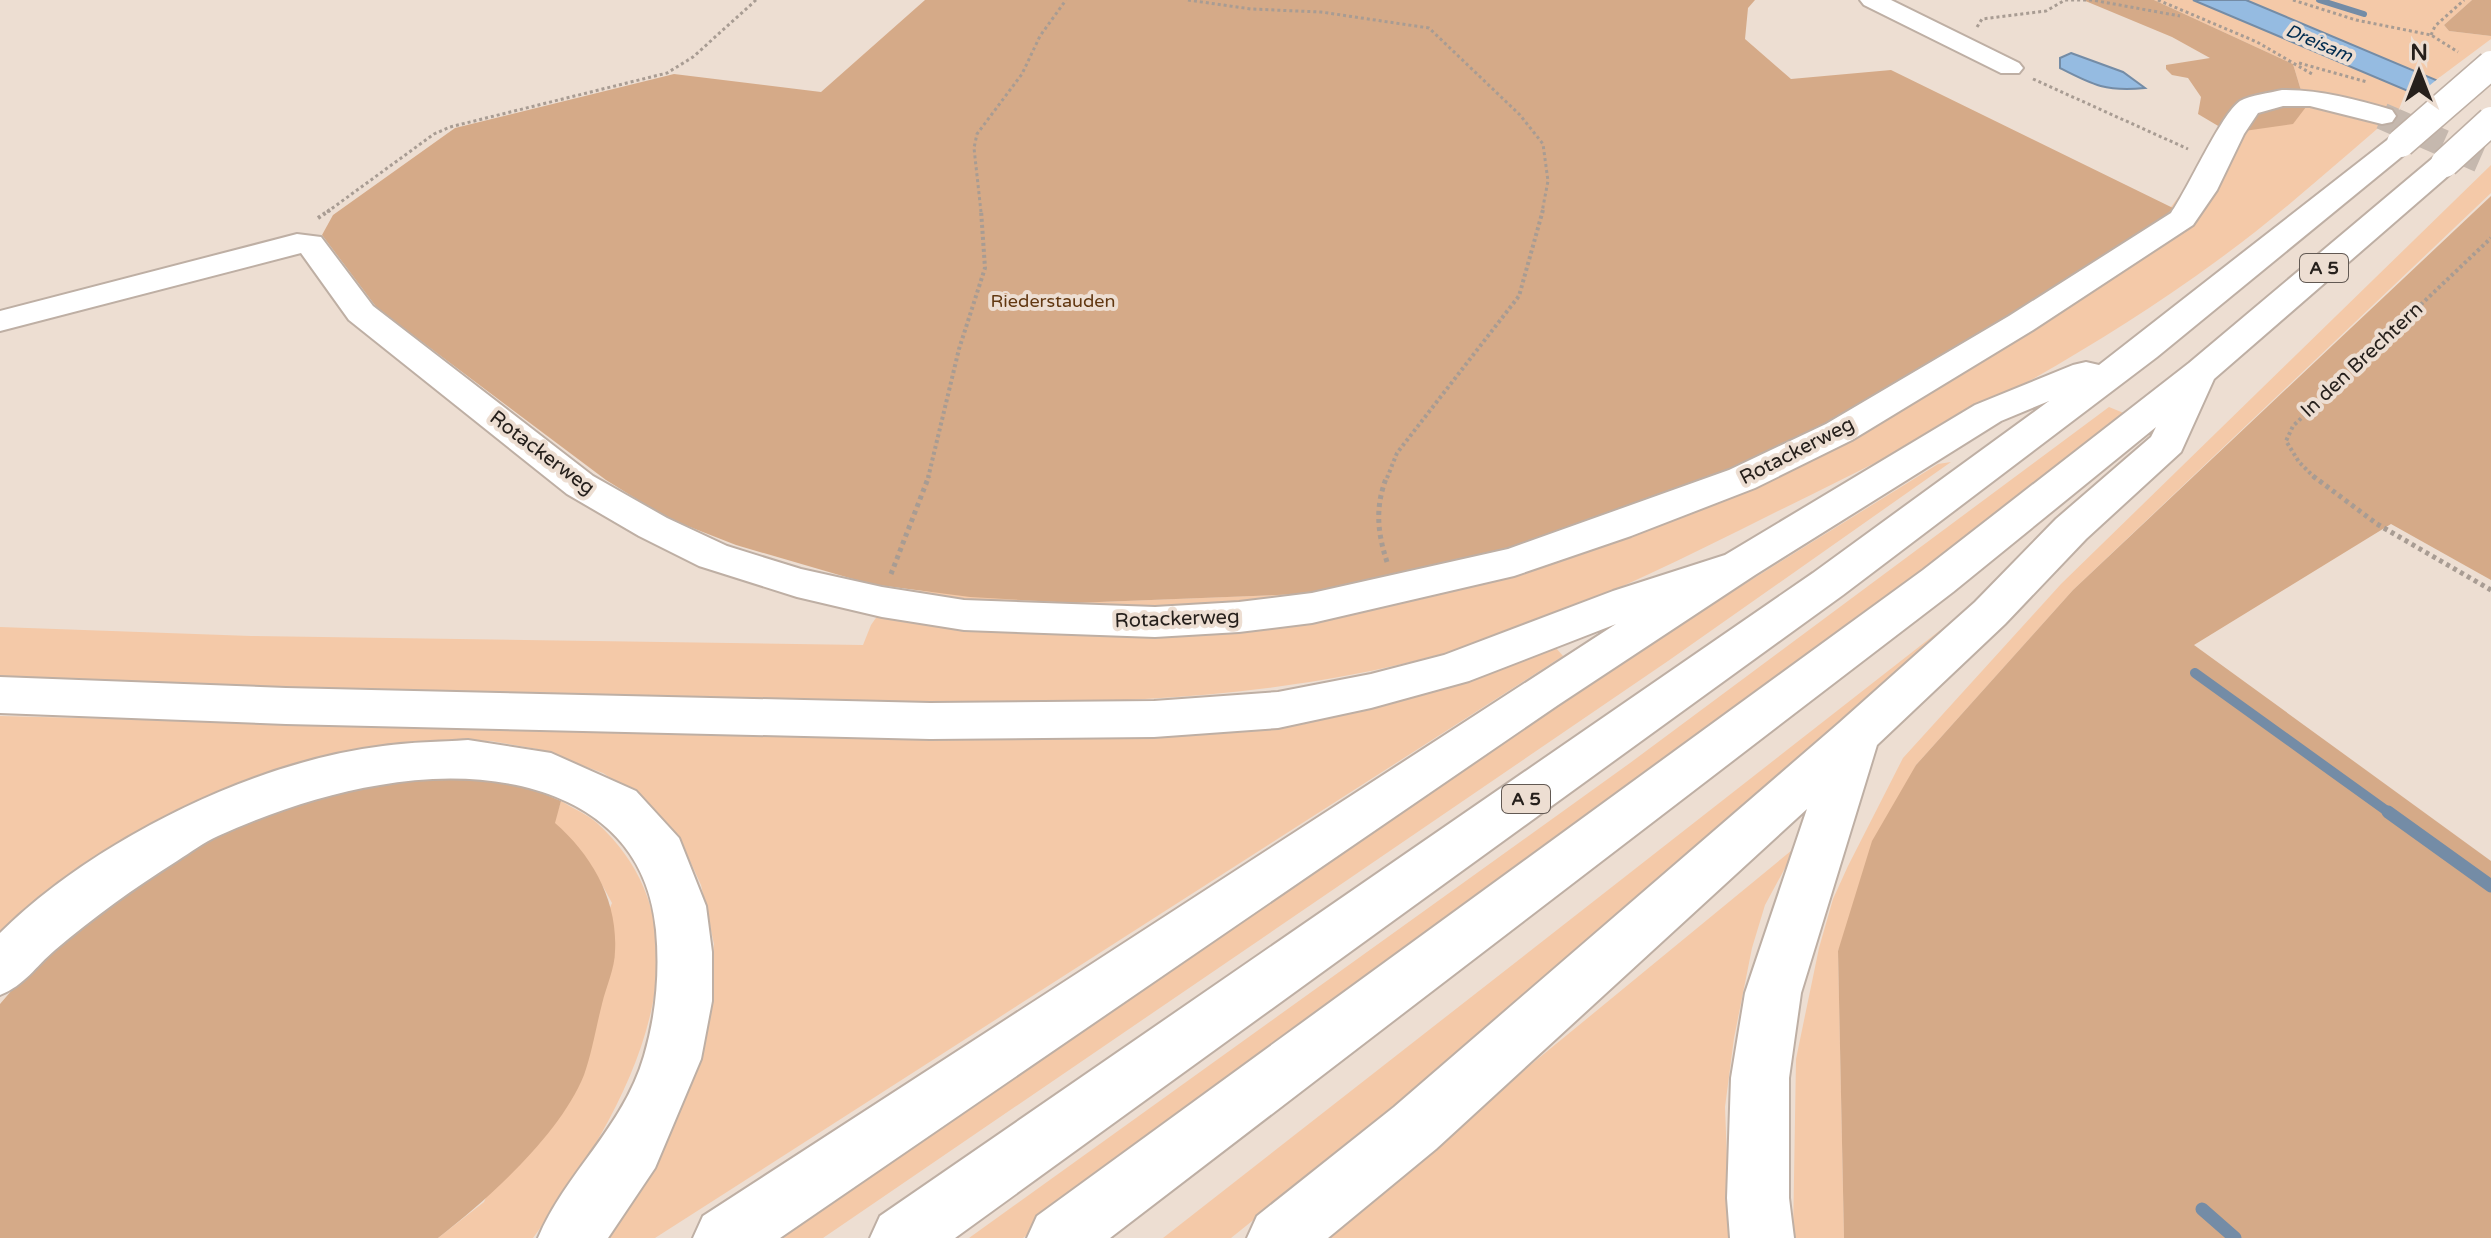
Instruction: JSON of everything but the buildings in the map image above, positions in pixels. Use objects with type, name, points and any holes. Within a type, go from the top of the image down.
[{"type":"highway","name":"A 5","points":[[902,1238],[1815,593],[2144,349],[2401,143],[2491,65]]},
{"type":"highway","name":"A 5","points":[[1059,1238],[1938,581],[2202,371],[2491,121]]},
{"type":"highway","points":[[725,1238],[1542,693],[1740,565],[1988,413],[2144,349]]},
{"type":"highway","points":[[1279,1238],[1415,1128],[1990,613],[2071,529],[2167,443],[2202,371]]},
{"type":"highway","points":[[0,695],[254,706],[930,721],[1154,719],[1278,710],[1371,691],[1453,669],[1628,602],[1740,565]]},
{"type":"highway","points":[[1762,1238],[1758,1198],[1760,1078],[1773,993],[1856,736]]},
{"type":"highway","points":[[0,970],[34,935],[113,874],[198,822],[295,785],[381,765],[468,759],[551,772],[618,805],[661,853],[680,906],[685,952],[684,1001],[672,1059],[634,1147],[570,1238]]},
{"type":"street","points":[[1872,0],[2010,68]]},
{"type":"street","name":"Rotackerweg","points":[[297,243],[310,244],[361,313],[580,485],[653,527],[713,556],[797,583],[882,602],[964,615],[1155,622],[1254,616],[1401,589],[1514,562],[1742,479],[1839,432],[2021,323],[2182,219],[2202,190],[2230,133],[2249,107],[2282,98],[2325,100]]},
{"type":"street","points":[[2325,100],[2382,116]]},
{"type":"street","points":[[0,321],[297,243]]},
{"type":"path","points":[[297,243],[318,219],[434,134],[450,127],[667,73],[693,57],[756,0]]},
{"type":"path","points":[[882,602],[931,471],[959,349],[985,268],[984,224],[978,199],[974,148],[977,134],[1022,74],[1040,36],[1066,0]]},
{"type":"path","points":[[1188,0],[1251,9],[1321,12],[1429,28],[1520,115],[1543,144],[1548,181],[1539,230],[1519,296],[1397,453],[1379,496],[1378,533],[1386,559],[1401,589]]},
{"type":"path","points":[[1957,40],[1972,34],[1982,19],[2046,11],[2065,0],[2092,0],[2180,16]]},
{"type":"path","points":[[2158,0],[2297,63],[2377,85]]},
{"type":"path","points":[[2293,0],[2356,20],[2431,35],[2462,55]]},
{"type":"path","points":[[2431,35],[2435,26],[2464,0]]},
{"type":"path","points":[[2297,63],[2326,84],[2325,100]]},
{"type":"path","points":[[2010,68],[2217,161]]},
{"type":"path","name":"In den Brechtern","points":[[2491,238],[2293,426],[2286,441],[2293,458],[2311,478],[2337,498],[2491,590]]},
{"type":"shaded area","points":[[2154,0],[2193,0],[2417,95],[2244,241],[2165,297],[2055,366],[1942,429],[1687,556],[1563,612],[1478,643],[1350,675],[1266,688],[1180,697],[1095,701],[923,703],[376,696],[0,685],[0,627],[251,636],[863,645],[871,625],[896,589],[1074,603],[1303,594],[2159,223],[2189,183],[2213,139],[2306,107],[2293,64]]},
{"type":"shaded area","points":[[2246,0],[2472,0],[2444,25],[2449,31],[2491,36],[2491,39],[2436,80]]},
{"type":"shaded area","points":[[2491,165],[2491,193],[2073,590],[1916,765],[1838,951],[1844,1238],[1793,1238],[1796,1059],[1819,948],[1833,899],[1903,758],[2061,584]]},
{"type":"shaded area","points":[[2109,407],[2126,414],[1651,779],[1023,1238],[969,1238],[1630,763]]},
{"type":"shaded area","points":[[1951,462],[1668,661],[823,1238],[759,1238],[1648,644],[1938,464]]},
{"type":"shaded area","points":[[1975,603],[1683,875],[1231,1238],[1163,1238]]},
{"type":"shaded area","points":[[1556,648],[1563,656],[655,1238],[595,1238],[708,1000],[714,944],[701,885],[684,848],[641,798],[603,773],[537,749],[491,741],[456,740],[385,745],[274,773],[0,948],[0,716],[316,724],[940,732],[1470,675]]},
{"type":"shaded area","points":[[561,801],[597,823],[636,871],[654,923],[656,978],[645,1034],[624,1089],[596,1143],[533,1238],[438,1238],[484,1202],[612,903],[580,850],[554,823]]},
{"type":"shaded area","points":[[1797,846],[1765,905],[1752,948],[1734,1038],[1725,1107],[1730,1238],[1320,1238]]},
{"type":"green space","name":"Riederstauden","points":[[925,0],[1755,0],[1748,8],[1745,39],[1791,79],[1891,70],[2173,208],[2159,223],[1829,426],[1728,471],[1514,553],[1402,580],[1303,594],[1074,603],[970,597],[870,584],[736,545],[667,518],[606,480],[377,308],[322,235],[333,215],[455,128],[674,74],[821,92]]},
{"type":"green space","points":[[2083,0],[2154,0],[2293,64],[2306,107],[2293,124],[2230,133],[2198,114],[2201,97],[2188,78],[2172,75],[2166,69],[2166,65],[2210,58],[2172,37]]},
{"type":"green space","points":[[2472,0],[2491,0],[2491,36],[2449,31],[2444,25]]},
{"type":"green space","points":[[2491,196],[2491,580],[2391,524],[2194,645],[2491,861],[2491,1238],[1844,1238],[1838,951],[1872,841],[1916,765],[2073,590]]},
{"type":"green space","points":[[426,774],[513,781],[561,801],[555,823],[591,864],[612,914],[614,964],[584,1075],[558,1120],[520,1165],[438,1238],[0,1238],[0,1004],[29,972],[61,941],[134,884],[174,858],[254,816],[310,796]]},
{"type":"water","name":"Dreisam","points":[[2193,0],[2246,0],[2436,80],[2491,126]]},
{"type":"water","points":[[2071,53],[2123,72],[2145,88],[2110,88],[2082,79],[2060,68],[2060,58]]},
{"type":"pier","points":[[2440,77],[2491,97],[2491,130],[2414,98]]},
{"type":"waterway","points":[[2319,0],[2364,14]]},
{"type":"waterway","points":[[2195,673],[2391,814]]},
{"type":"waterway","points":[[2388,812],[2491,886]]},
{"type":"waterway","points":[[2202,1209],[2235,1238]]},
{"type":"tunnel","points":[[2382,116],[2491,164]]}]
